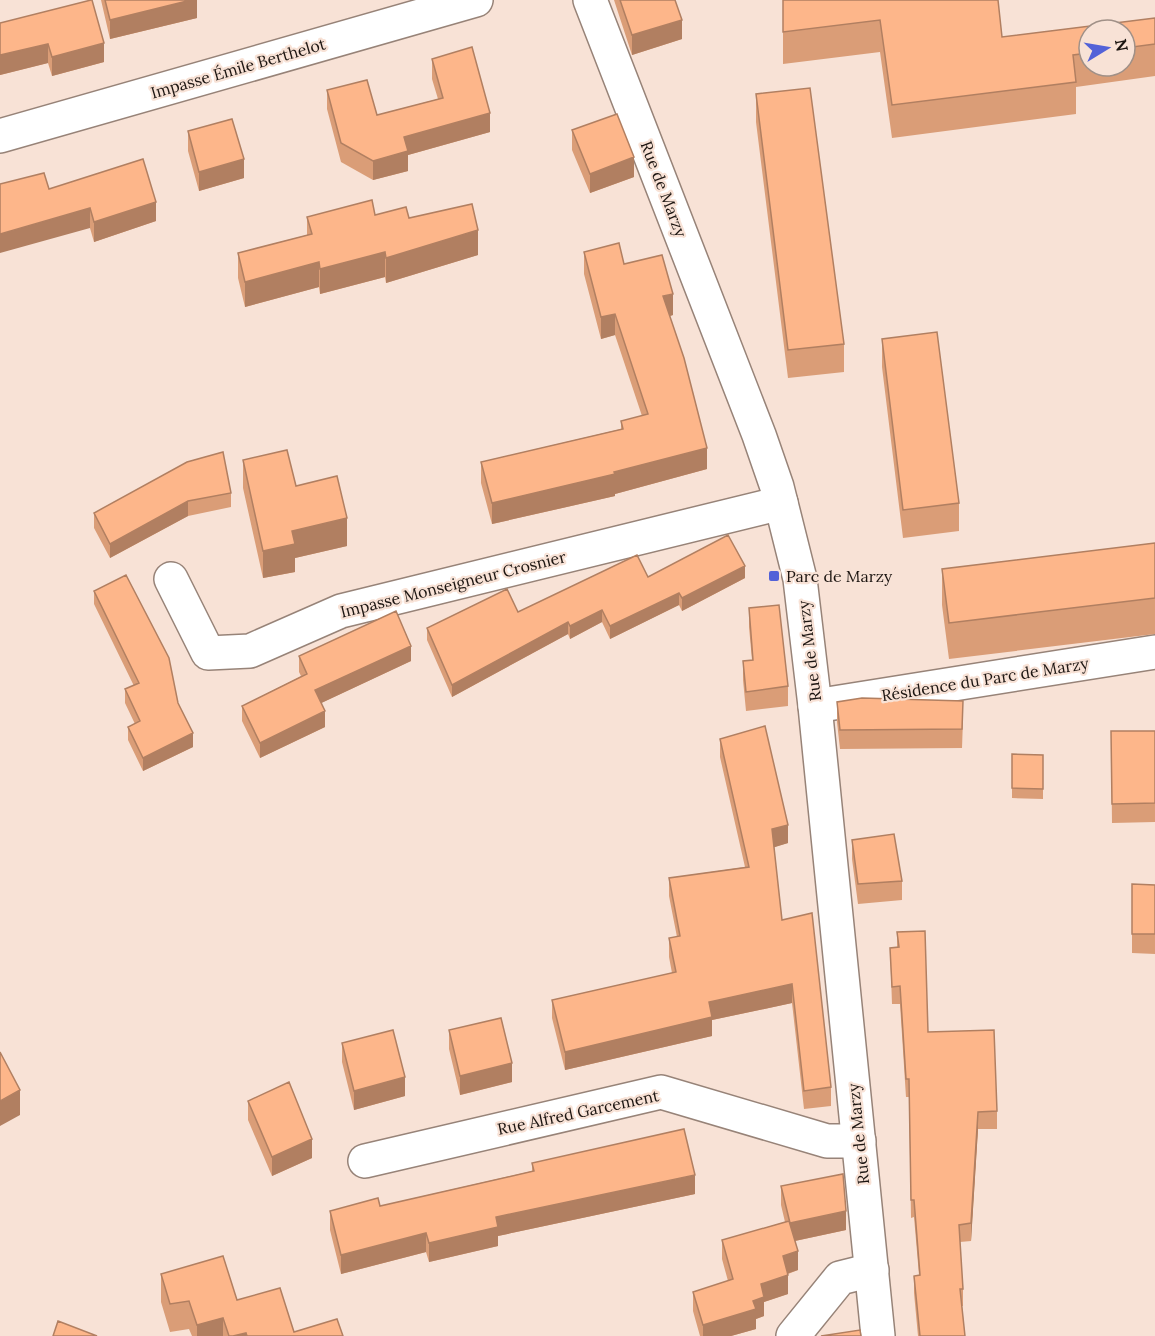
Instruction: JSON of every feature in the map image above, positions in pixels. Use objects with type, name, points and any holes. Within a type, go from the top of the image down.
[{"type":"street","name":"Impasse Émile Berthelot","points":[[0,136],[476,0]]},
{"type":"street","name":"Rue de Marzy","points":[[590,0],[759,435],[781,503],[800,579],[815,706],[878,1336]]},
{"type":"street","name":"Impasse Monseigneur Crosnier","points":[[171,579],[208,653],[250,651],[341,611],[781,503]]},
{"type":"street","name":"Résidence du Parc de Marzy","points":[[815,706],[1155,652]]},
{"type":"street","name":"Rue Alfred Garcement","points":[[365,1161],[661,1092],[827,1142],[859,1141]]},
{"type":"street","points":[[793,1336],[840,1278],[872,1270]]},
{"type":"building","points":[[92,0],[104,43],[52,57],[48,44],[0,55],[0,23]]},
{"type":"building","points":[[105,0],[191,0],[110,20]]},
{"type":"building","points":[[620,0],[675,0],[682,20],[632,35]]},
{"type":"building","points":[[783,0],[998,0],[1002,37],[1077,28],[1077,54],[1073,55],[1076,82],[892,105],[880,20],[783,32]]},
{"type":"building","points":[[1155,18],[1155,44],[1137,46],[1137,20]]},
{"type":"building","points":[[472,47],[490,113],[404,137],[408,151],[373,161],[341,143],[327,90],[367,80],[377,115],[443,98],[432,59]]},
{"type":"building","points":[[810,88],[844,344],[788,350],[756,94]]},
{"type":"building","points":[[617,114],[634,157],[590,174],[572,130]]},
{"type":"building","points":[[232,119],[244,159],[199,172],[188,131]]},
{"type":"building","points":[[143,159],[156,202],[94,222],[90,208],[0,234],[0,184],[44,173],[49,189]]},
{"type":"building","points":[[372,200],[375,215],[406,207],[409,218],[472,204],[478,230],[386,258],[385,252],[320,269],[319,262],[245,282],[238,253],[312,234],[307,217]]},
{"type":"building","points":[[619,243],[624,264],[662,255],[673,294],[663,296],[684,358],[707,448],[614,472],[615,474],[492,503],[481,462],[623,429],[621,421],[648,414],[615,314],[601,317],[584,252]]},
{"type":"building","points":[[937,332],[959,503],[903,510],[882,339]]},
{"type":"building","points":[[287,450],[296,486],[337,476],[347,518],[292,531],[295,544],[263,551],[243,460]]},
{"type":"building","points":[[223,452],[231,493],[188,501],[110,544],[94,513],[187,462]]},
{"type":"building","points":[[728,535],[745,566],[682,598],[679,593],[610,626],[602,610],[570,626],[568,622],[452,685],[427,628],[507,589],[518,612],[637,555],[648,577]]},
{"type":"building","points":[[1155,543],[1155,598],[949,623],[942,569]]},
{"type":"building","points":[[126,575],[169,658],[178,703],[193,733],[143,758],[128,727],[140,721],[125,689],[139,683],[94,591]]},
{"type":"building","points":[[779,605],[788,686],[746,692],[743,661],[753,660],[749,608]]},
{"type":"building","points":[[396,611],[411,646],[315,690],[325,711],[260,743],[242,706],[307,674],[299,656]]},
{"type":"building","points":[[862,698],[963,701],[962,729],[840,730],[837,702]]},
{"type":"building","points":[[765,726],[788,825],[772,829],[782,920],[812,913],[831,1087],[804,1091],[792,984],[709,1002],[712,1017],[565,1052],[552,1000],[676,972],[669,938],[680,936],[669,878],[749,867],[720,739]]},
{"type":"building","points":[[1111,731],[1155,731],[1155,803],[1112,804]]},
{"type":"building","points":[[1012,754],[1043,755],[1043,789],[1012,788]]},
{"type":"building","points":[[894,834],[902,881],[858,884],[852,840]]},
{"type":"building","points":[[1132,884],[1155,885],[1155,934],[1132,934]]},
{"type":"building","points":[[925,931],[928,1032],[994,1030],[997,1111],[978,1112],[971,1223],[959,1225],[963,1289],[960,1289],[965,1336],[920,1336],[914,1276],[920,1275],[914,1200],[911,1200],[909,1079],[906,1079],[900,986],[892,987],[890,948],[899,947],[897,932]]},
{"type":"building","points":[[501,1018],[512,1063],[460,1076],[449,1030]]},
{"type":"building","points":[[393,1030],[405,1077],[354,1091],[342,1043]]},
{"type":"building","points":[[0,1052],[20,1090],[0,1101]]},
{"type":"building","points":[[289,1082],[312,1139],[272,1157],[248,1101]]},
{"type":"building","points":[[684,1129],[695,1175],[496,1217],[498,1227],[429,1243],[426,1233],[341,1255],[330,1211],[378,1198],[380,1206],[534,1171],[532,1163]]},
{"type":"building","points":[[843,1174],[846,1211],[790,1223],[781,1186]]},
{"type":"building","points":[[789,1221],[798,1251],[783,1256],[788,1275],[761,1284],[764,1297],[753,1301],[756,1309],[703,1325],[693,1292],[733,1279],[722,1240]]},
{"type":"building","points":[[223,1256],[237,1300],[280,1288],[294,1332],[337,1319],[343,1336],[247,1336],[246,1333],[229,1336],[223,1318],[197,1325],[189,1301],[170,1304],[161,1274]]},
{"type":"building","points":[[58,1321],[97,1336],[53,1336]]},
{"type":"building","points":[[860,1330],[861,1336],[821,1336]]},
{"type":"place","name":"Parc de Marzy","points":[[774,576]]}]
